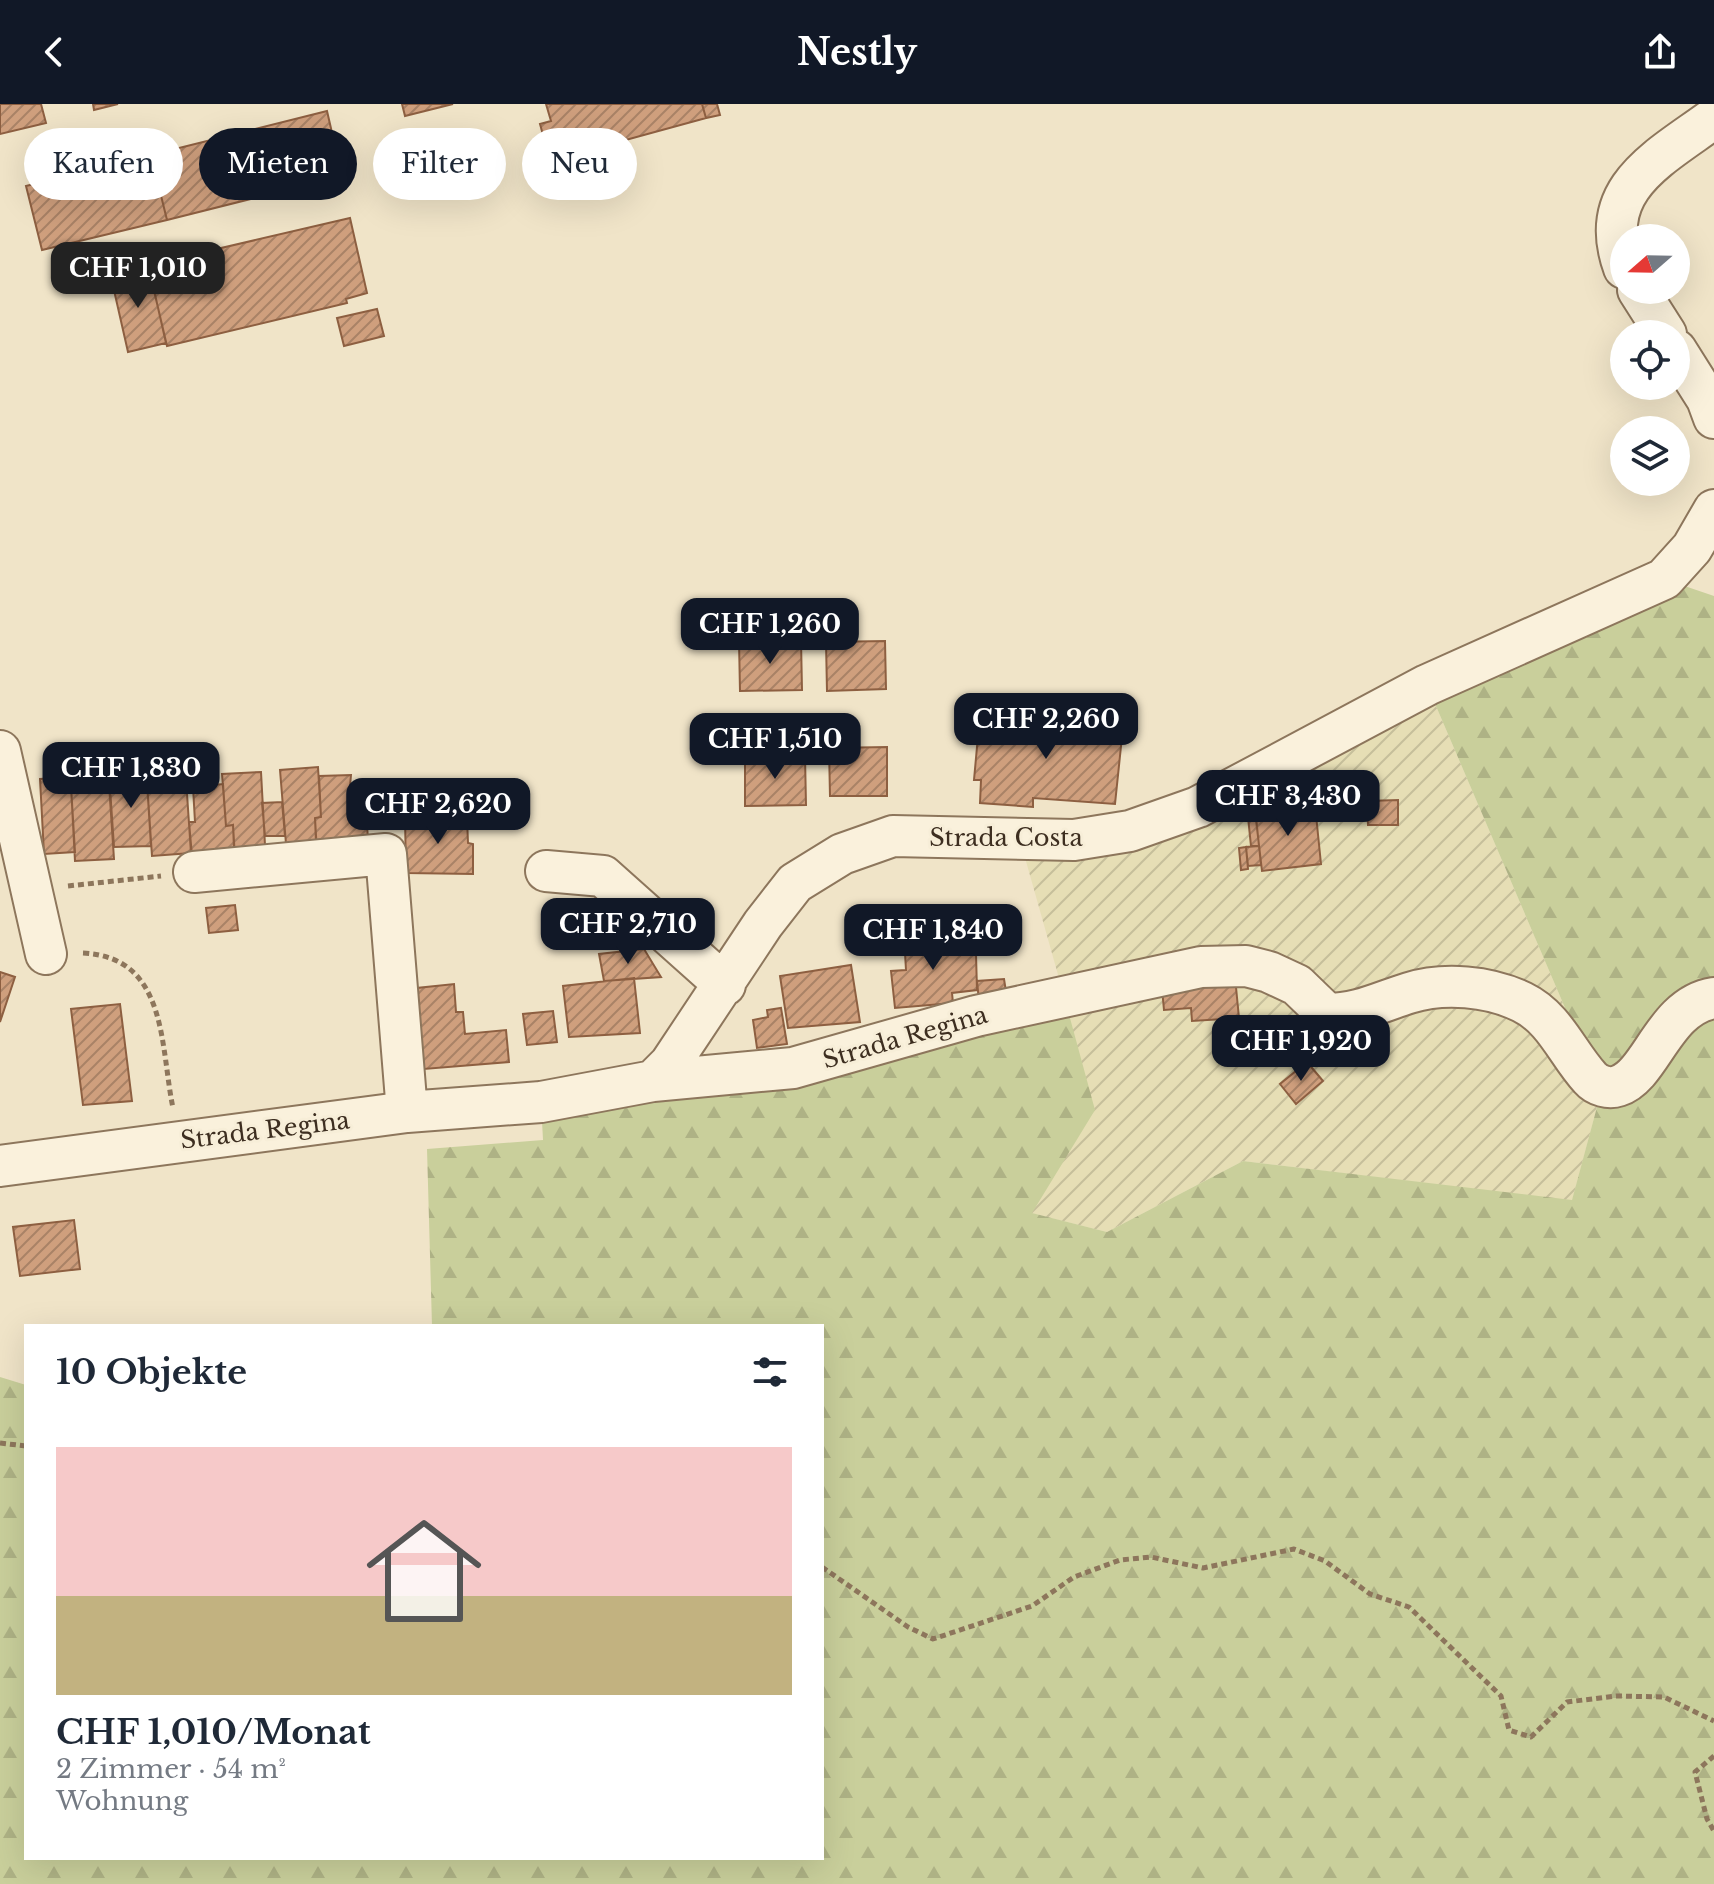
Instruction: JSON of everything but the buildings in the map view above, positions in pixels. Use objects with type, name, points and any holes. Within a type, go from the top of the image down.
[{"type":"street","points":[[1615,224],[1624,196],[1638,176],[1714,118]]},
{"type":"street","points":[[1690,372],[1707,399],[1714,418]]},
{"type":"street","name":"Strada Costa","points":[[653,1081],[670,1064],[763,924],[795,883],[842,854],[893,836],[1074,840],[1130,831],[1198,807],[1427,685],[1664,579],[1692,548],[1714,510]]},
{"type":"street","points":[[0,751],[46,954]]},
{"type":"street","points":[[194,872],[386,854],[407,1112]]},
{"type":"street","points":[[546,871],[603,876],[725,985]]},
{"type":"street","name":"Strada Regina","points":[[0,1166],[407,1112],[541,1102],[653,1081],[793,1068],[976,1016],[1116,983],[1201,967],[1246,966],[1297,985],[1327,1014],[1351,1014],[1431,987],[1497,993],[1525,1003],[1550,1023],[1591,1079],[1607,1087],[1620,1086],[1635,1074],[1668,1025],[1714,998]]},
{"type":"path","points":[[32,890],[194,872]]},
{"type":"path","points":[[46,954],[106,954],[146,983],[163,1029],[164,1064],[174,1113],[172,1142]]},
{"type":"path","points":[[0,1443],[24,1446]]},
{"type":"path","points":[[824,1568],[908,1627],[933,1639],[1032,1606],[1074,1577],[1120,1560],[1151,1557],[1203,1568],[1294,1549],[1325,1561],[1370,1594],[1409,1607],[1501,1696],[1509,1730],[1531,1737],[1567,1702],[1616,1696],[1664,1697],[1714,1721]]},
{"type":"path","points":[[1714,1756],[1695,1772],[1707,1819],[1714,1831]]},
{"type":"shaded area","points":[[1427,685],[1601,1092],[1572,1201],[1243,1161],[1107,1232],[1031,1213],[1064,996],[1020,840],[1074,840]]},
{"type":"green space","points":[[1664,579],[1714,596],[1714,1884],[0,1884],[0,1377],[24,1384],[24,1860],[824,1860],[824,1324],[432,1324],[427,1149],[543,1140],[541,1102],[1064,996],[1095,1110],[1032,1213],[1107,1232],[1243,1161],[1572,1200],[1601,1092],[1427,685]]}]
